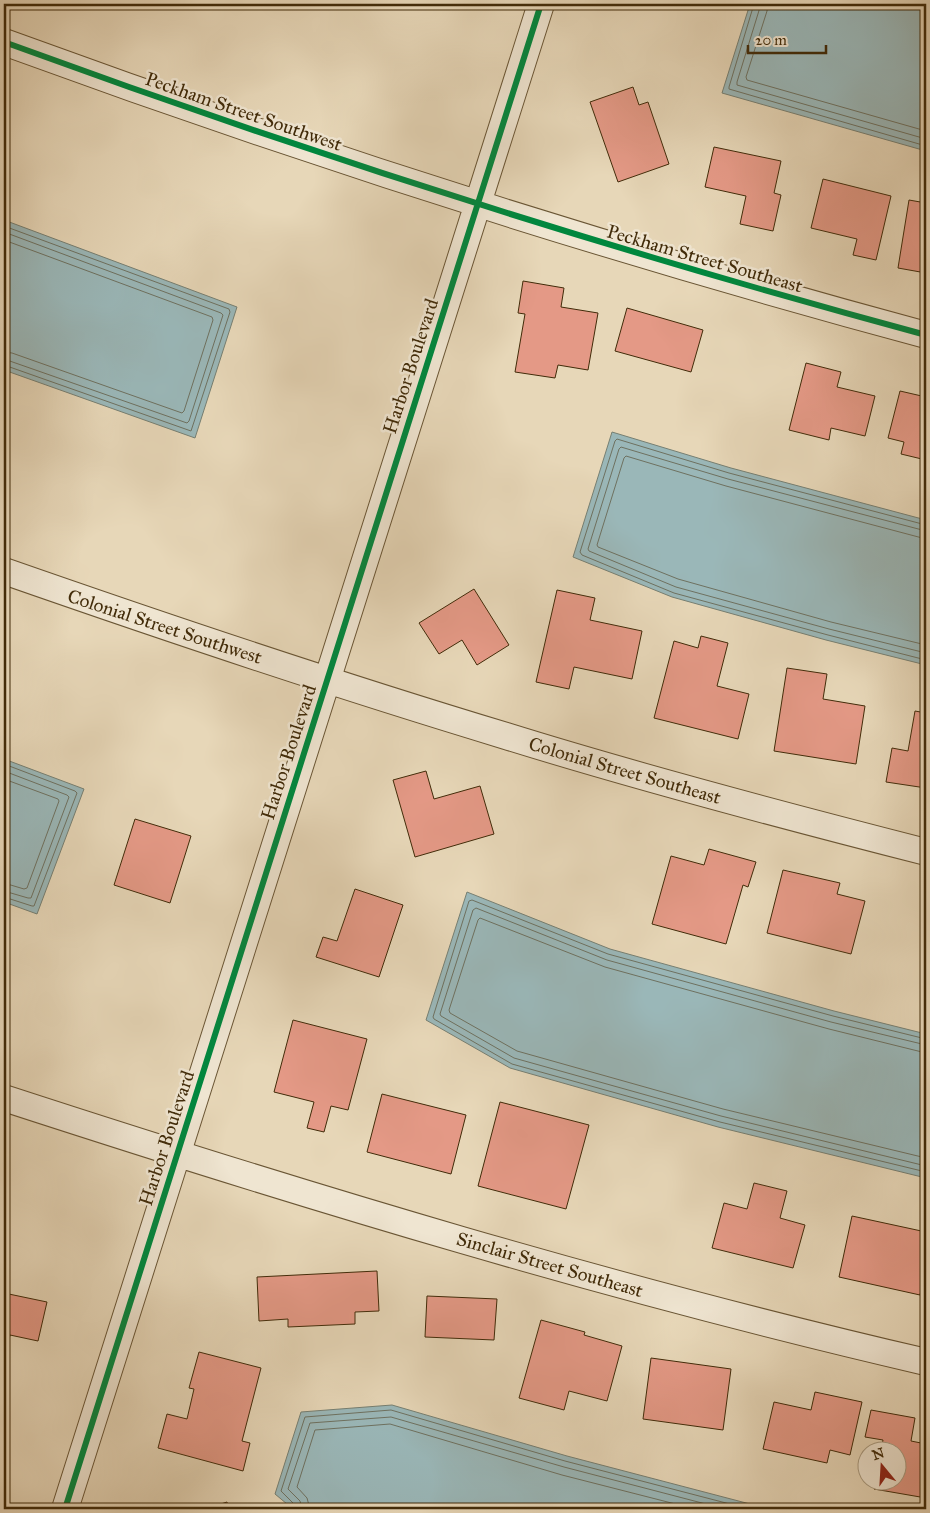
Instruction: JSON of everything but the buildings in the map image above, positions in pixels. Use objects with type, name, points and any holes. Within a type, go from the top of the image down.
[{"type":"street","name":"Harbor Boulevard","points":[[65,1509],[541,4]]},
{"type":"street","name":"Peckham Street Southwest","points":[[4,42],[144,93],[477,205]]},
{"type":"street","name":"Peckham Street Southeast","points":[[477,205],[656,260],[926,335]]},
{"type":"street","name":"Colonial Street Southwest","points":[[4,571],[327,679]]},
{"type":"street","name":"Colonial Street Southeast","points":[[327,679],[525,742],[693,790],[926,852]]},
{"type":"street","name":"Sinclair Street Southeast","points":[[4,1098],[361,1211],[733,1314],[926,1362]]},
{"type":"water","points":[[750,4],[926,5],[926,151],[722,93]]},
{"type":"water","points":[[4,220],[237,307],[195,438],[4,370]]},
{"type":"water","points":[[612,432],[731,468],[926,520],[926,665],[826,640],[672,597],[573,557]]},
{"type":"water","points":[[4,759],[84,789],[37,914],[4,902]]},
{"type":"water","points":[[467,892],[610,949],[834,1011],[926,1034],[926,1178],[718,1127],[510,1068],[426,1020]]},
{"type":"water","points":[[392,1405],[567,1456],[769,1509],[293,1509],[275,1494],[301,1412]]},
{"type":"cycle path","points":[[65,1509],[541,4]]},
{"type":"cycle path","points":[[4,42],[232,123],[462,199],[577,235],[926,335]]}]
